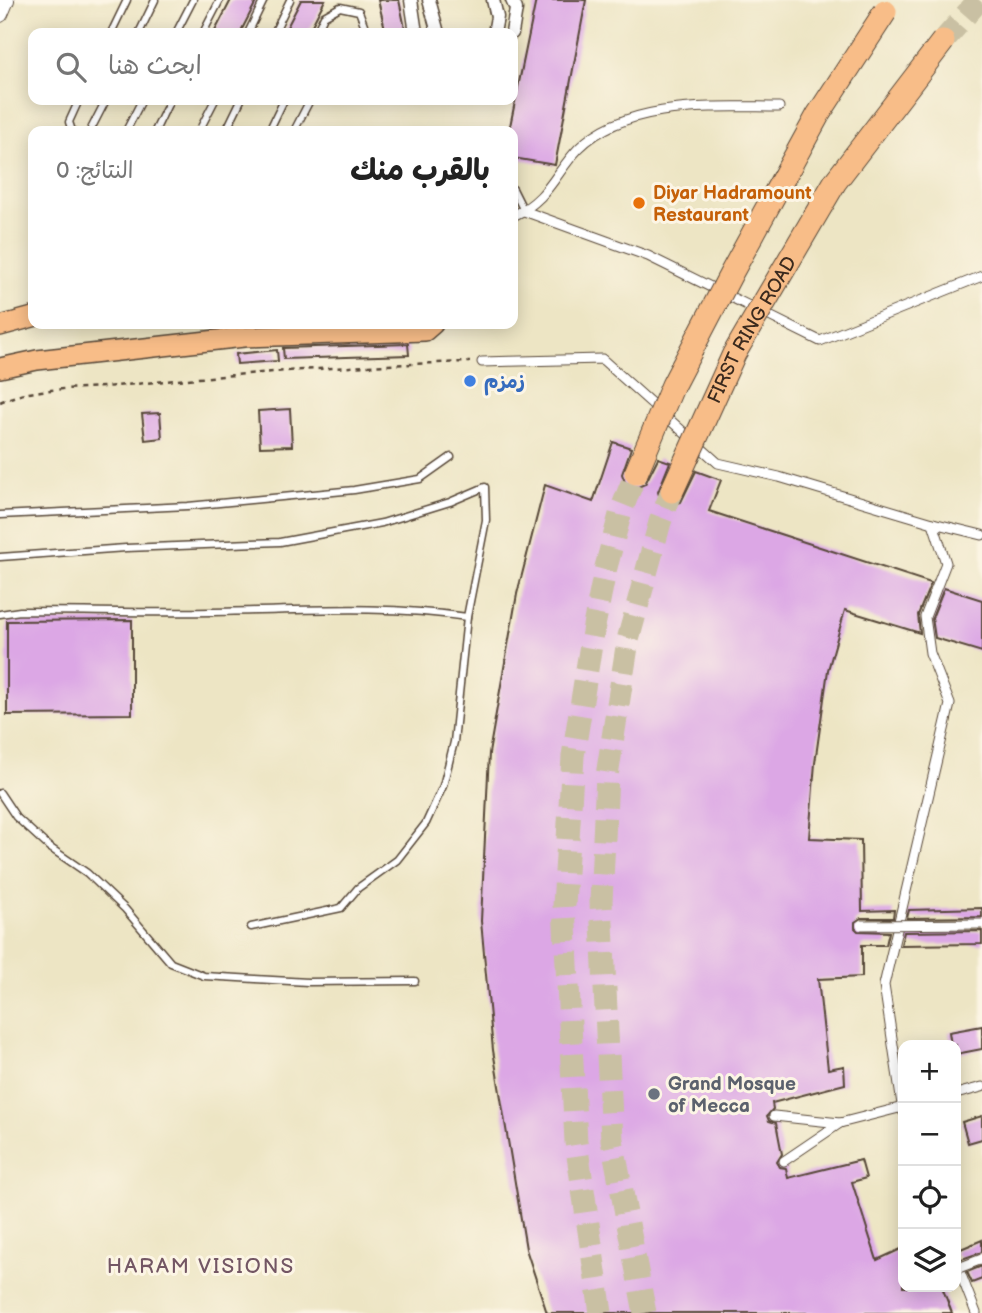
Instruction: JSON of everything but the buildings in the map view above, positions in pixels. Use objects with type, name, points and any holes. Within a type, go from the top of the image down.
[{"type":"highway","points":[[636,473],[673,385],[732,272],[818,115],[885,12]]},
{"type":"highway","name":"FIRST RING ROAD","points":[[672,491],[734,354],[835,181],[943,41]]},
{"type":"main road","points":[[0,326],[28,318]]},
{"type":"main road","points":[[0,368],[37,360],[244,337],[427,329]]},
{"type":"street","points":[[0,14],[6,0]]},
{"type":"street","points":[[411,0],[415,28]]},
{"type":"street","points":[[429,0],[437,28]]},
{"type":"street","points":[[493,0],[495,28]]},
{"type":"street","points":[[512,0],[516,9],[513,28]]},
{"type":"street","points":[[518,214],[550,188],[580,148],[603,131],[641,114],[704,107],[779,107]]},
{"type":"street","points":[[524,211],[648,256],[820,341],[982,276]]},
{"type":"street","points":[[482,362],[602,359],[718,463],[779,477],[982,535]]},
{"type":"street","points":[[902,1103],[884,985],[950,704],[930,653],[925,617],[946,563],[933,523]]},
{"type":"street","points":[[861,925],[982,924]]},
{"type":"street","points":[[961,1093],[982,1087]]},
{"type":"street","points":[[774,1116],[840,1123],[898,1109]]},
{"type":"street","points":[[784,1161],[840,1123]]},
{"type":"street","points":[[961,1267],[982,1259]]},
{"type":"street","points":[[961,1275],[976,1313]]},
{"type":"lane","points":[[113,28],[127,0]]},
{"type":"lane","points":[[141,28],[155,0]]},
{"type":"lane","points":[[179,28],[193,0]]},
{"type":"lane","points":[[206,28],[220,0]]},
{"type":"lane","points":[[250,28],[264,0]]},
{"type":"lane","points":[[276,28],[290,0]]},
{"type":"lane","points":[[318,28],[324,16],[340,7],[359,11],[365,28]]},
{"type":"lane","points":[[70,126],[69,122],[77,105]]},
{"type":"lane","points":[[93,126],[103,105]]},
{"type":"lane","points":[[129,126],[139,105]]},
{"type":"lane","points":[[157,126],[168,105]]},
{"type":"lane","points":[[202,126],[212,105]]},
{"type":"lane","points":[[228,126],[239,105]]},
{"type":"lane","points":[[271,126],[282,105]]},
{"type":"lane","points":[[297,126],[307,105]]},
{"type":"lane","points":[[518,199],[524,211]]},
{"type":"lane","points":[[0,515],[188,506],[355,490],[420,478],[451,457]]},
{"type":"lane","points":[[0,557],[126,548],[280,542],[382,523],[450,502],[485,487],[486,520],[467,617],[454,742],[443,786],[426,823],[397,860],[358,888],[341,908],[251,926]]},
{"type":"lane","points":[[0,614],[20,611],[212,612],[369,608],[427,611],[467,617]]},
{"type":"lane","points":[[0,793],[16,817],[49,847],[87,873],[125,909],[171,964],[204,976],[308,982],[415,981]]},
{"type":"path","points":[[0,402],[37,391],[81,390],[207,377],[482,362]]},
{"type":"tunnel","points":[[943,41],[979,0]]},
{"type":"tunnel","points":[[601,1313],[576,1142],[564,906],[573,756],[594,626],[621,511],[636,473]]},
{"type":"tunnel","points":[[645,1313],[612,1140],[601,902],[607,776],[628,640],[660,522],[672,491]]},
{"type":"place","name":"Diyar Hadramount Restaurant","points":[[639,203]]},
{"type":"place","name":"زمزم","points":[[470,381]]},
{"type":"place","name":"Grand Mosque of Mecca","points":[[654,1094]]},
{"type":"district","name":"HARAM VISIONS","points":[[201,1266]]}]
